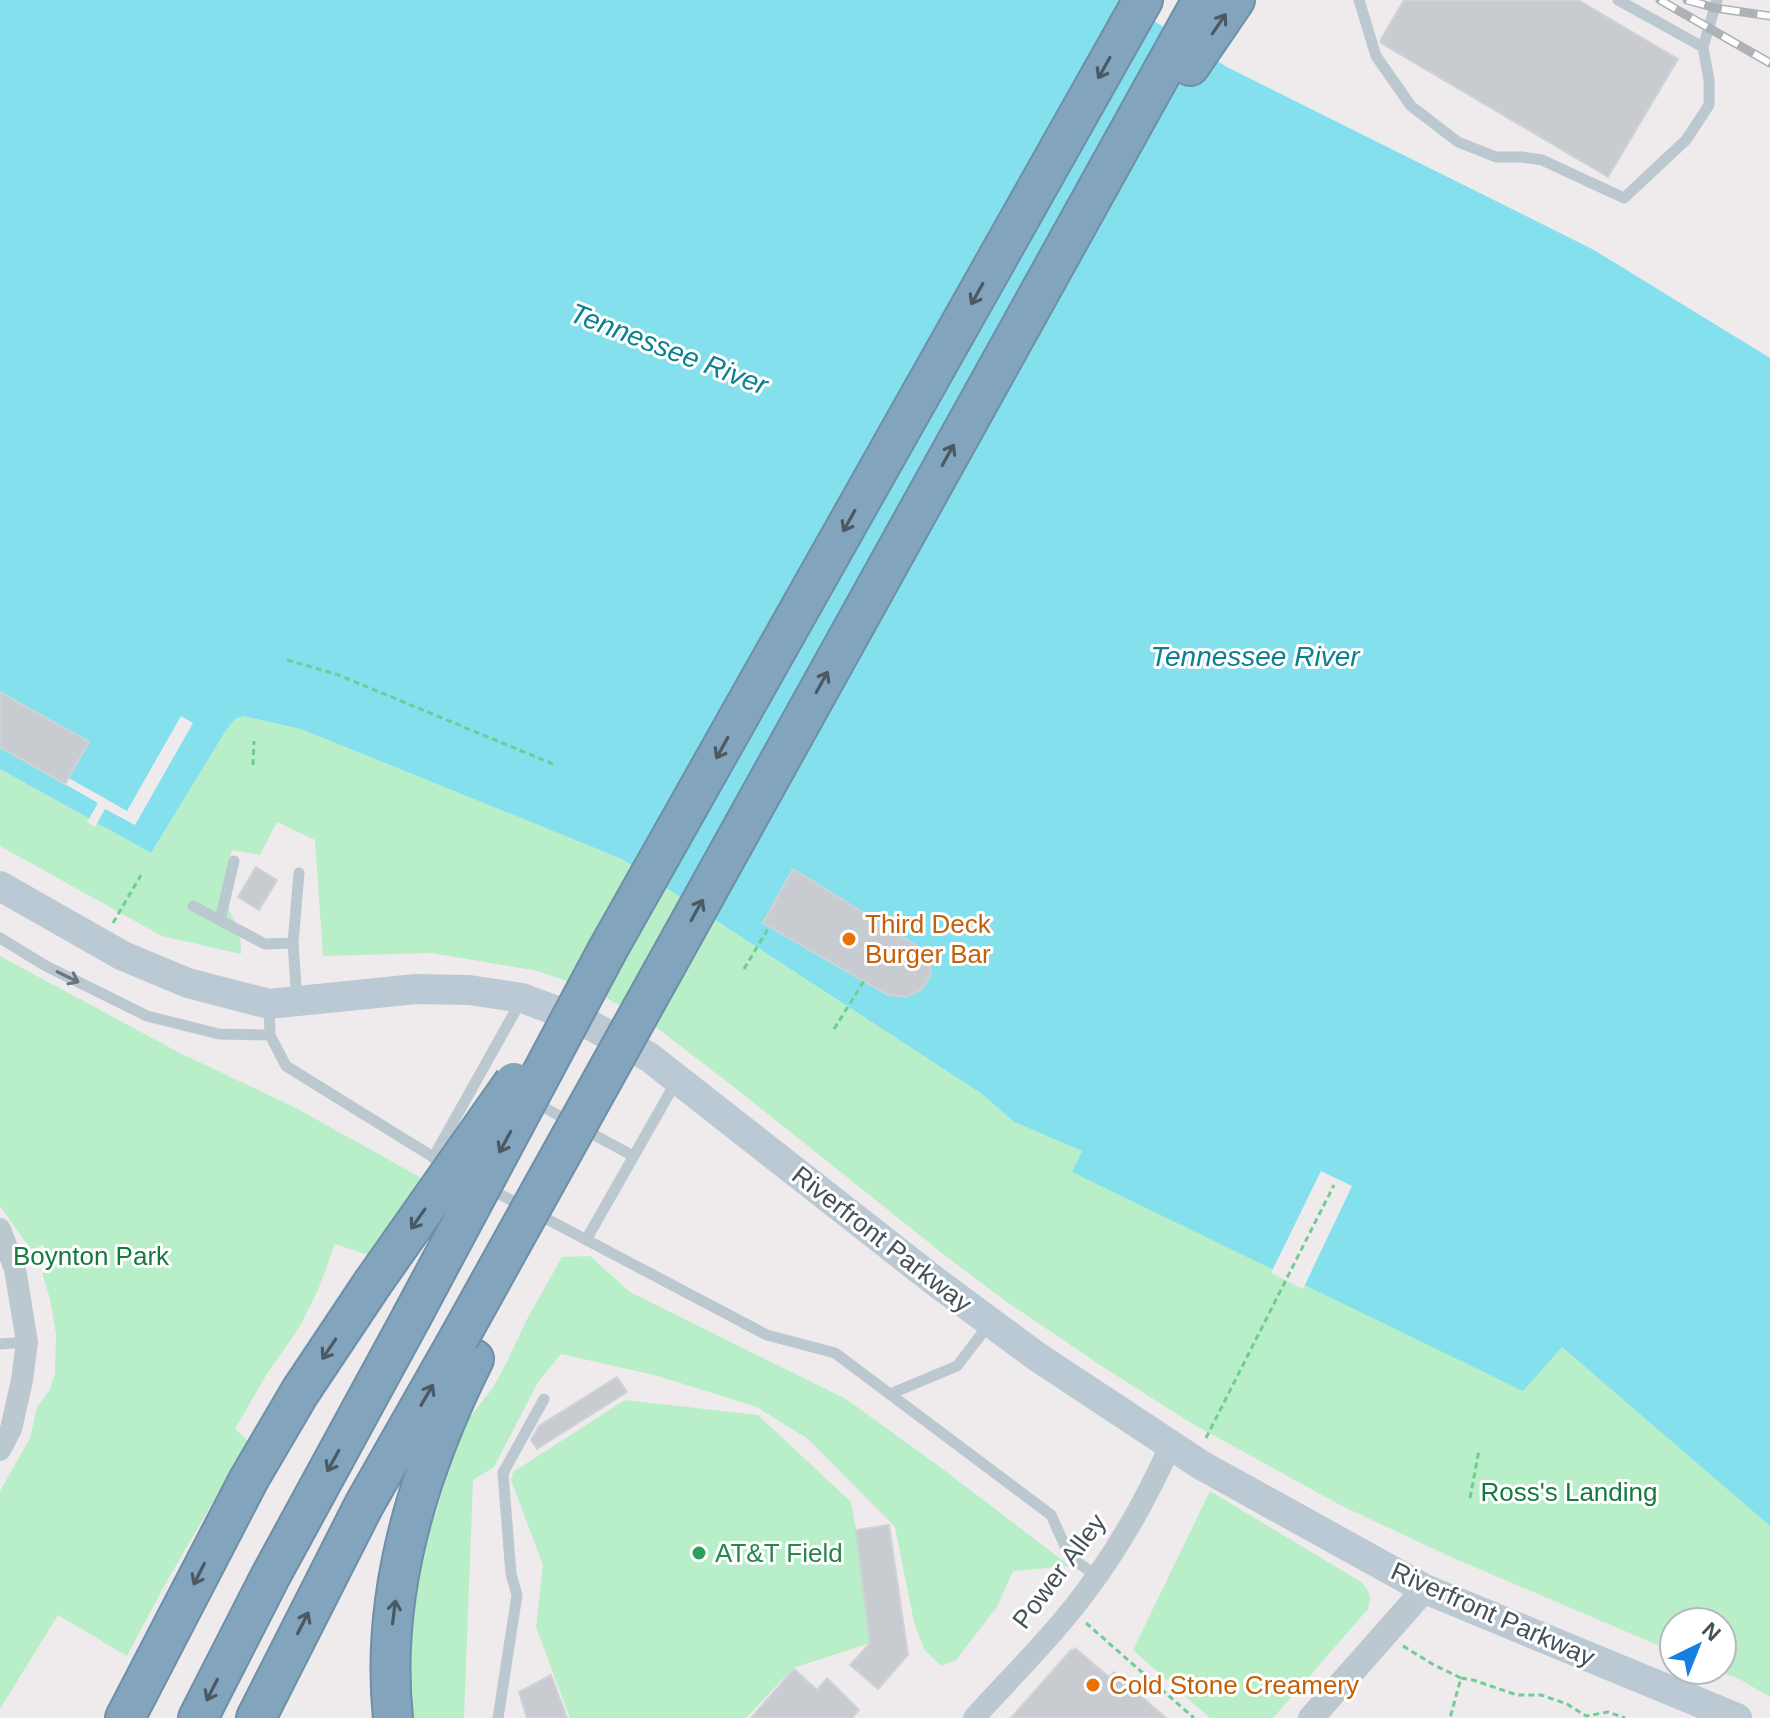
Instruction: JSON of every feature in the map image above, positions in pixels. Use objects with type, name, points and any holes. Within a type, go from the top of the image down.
[{"type":"highway","points":[[198,1718],[270,1577],[608,949],[1143,0]]},
{"type":"highway","points":[[256,1718],[364,1505],[470,1343],[659,978],[1202,0]]},
{"type":"highway","points":[[1049,273],[1235,0]]},
{"type":"highway","points":[[125,1718],[255,1469],[300,1392],[372,1284],[608,949]]},
{"type":"highway","points":[[390,1707],[391,1634],[399,1570],[413,1512],[470,1343]]},
{"type":"main road","name":"Riverfront Parkway","points":[[0,886],[123,956],[188,983],[283,1003],[416,989],[469,990],[522,998],[579,1019],[649,1057],[936,1282],[1036,1356],[1170,1446],[1425,1589],[1737,1718]]},
{"type":"street","points":[[0,1229],[15,1269],[27,1342],[11,1429],[0,1450]]},
{"type":"street","name":"Power Alley","points":[[974,1718],[1071,1610],[1097,1576],[1142,1504],[1170,1446]]},
{"type":"street","points":[[1311,1718],[1425,1589]]},
{"type":"lane","points":[[1359,0],[1376,56],[1393,81],[1411,106],[1458,142],[1496,157],[1542,160],[1624,198],[1686,140],[1709,105],[1709,80],[1703,47],[1717,0]]},
{"type":"lane","points":[[1618,0],[1703,47]]},
{"type":"lane","points":[[220,920],[234,861]]},
{"type":"lane","points":[[299,873],[293,943],[283,1003],[270,1035],[286,1066],[461,1173]]},
{"type":"lane","points":[[193,906],[265,944],[293,943]]},
{"type":"lane","points":[[0,938],[46,966],[147,1016],[219,1034],[270,1035]]},
{"type":"lane","points":[[433,1158],[522,998]]},
{"type":"lane","points":[[481,1073],[633,1156]]},
{"type":"lane","points":[[586,1240],[677,1079]]},
{"type":"lane","points":[[475,1180],[767,1335],[835,1353],[1051,1515],[1070,1557],[1097,1576]]},
{"type":"lane","points":[[890,1394],[957,1366],[990,1322]]},
{"type":"lane","points":[[0,1344],[27,1342]]},
{"type":"lane","points":[[498,1718],[517,1595],[511,1574],[503,1473],[544,1399]]},
{"type":"path","points":[[287,660],[336,674],[553,764]]},
{"type":"path","points":[[253,765],[254,741]]},
{"type":"path","points":[[111,927],[141,875]]},
{"type":"path","points":[[744,969],[769,927]]},
{"type":"path","points":[[834,1029],[864,981]]},
{"type":"path","points":[[1202,1445],[1334,1185]]},
{"type":"path","points":[[1470,1498],[1479,1450]]},
{"type":"path","points":[[1071,1610],[1194,1718]]},
{"type":"path","points":[[1408,1651],[1461,1678],[1517,1695],[1541,1695],[1567,1704],[1586,1716],[1608,1712],[1625,1718]]},
{"type":"path","points":[[1450,1718],[1461,1678]]},
{"type":"green space","name":"Ross's Landing","points":[[243,716],[301,729],[622,859],[982,1094],[1014,1122],[1082,1151],[1073,1172],[1562,1347],[1770,1526],[1770,1697],[1738,1679],[1738,1606],[1658,1606],[1658,1645],[1451,1557],[1342,1506],[1193,1424],[1007,1302],[649,1022],[594,991],[538,971],[432,953],[323,956],[315,840],[277,822],[260,855],[232,850],[222,897],[240,931],[241,954],[162,936],[0,846],[0,769],[151,853],[235,719]]},
{"type":"green space","name":"Boynton Park","points":[[0,956],[178,1052],[296,1108],[423,1179],[368,1255],[335,1244],[318,1290],[300,1326],[235,1429],[248,1441],[127,1656],[58,1615],[0,1709],[0,1491],[30,1438],[37,1407],[49,1391],[55,1374],[56,1334],[43,1276],[43,1271],[51,1267],[43,1244],[36,1249],[30,1248],[0,1206]]},
{"type":"green space","points":[[590,1256],[630,1292],[846,1399],[1070,1566],[1013,1571],[997,1607],[956,1660],[941,1666],[924,1649],[914,1622],[895,1527],[808,1439],[757,1407],[658,1376],[561,1354],[538,1382],[494,1467],[473,1480],[464,1718],[408,1718],[406,1669],[422,1558],[462,1427],[492,1389],[562,1257]]},
{"type":"green space","name":"AT&T Field","points":[[625,1400],[758,1415],[851,1502],[870,1643],[793,1668],[746,1718],[570,1718],[536,1627],[543,1565],[511,1480],[513,1472]]},
{"type":"green space","points":[[1210,1491],[1361,1582],[1369,1594],[1368,1609],[1273,1718],[1210,1718],[1133,1650]]},
{"type":"water","name":"Tennessee River","points":[[0,0],[1121,0],[1225,66],[1594,250],[1770,358],[1770,1526],[1562,1347],[1523,1391],[1072,1172],[1082,1151],[1014,1122],[982,1094],[622,859],[301,729],[243,716],[235,719],[225,732],[151,853],[0,769]]},
{"type":"pier","points":[[181,716],[193,723],[135,825],[105,809],[95,827],[87,822],[98,803],[0,747],[0,739],[127,811]]},
{"type":"pier","points":[[1321,1171],[1352,1186],[1303,1289],[1271,1273]]},
{"type":"building","points":[[1404,0],[1578,0],[1678,59],[1608,177],[1381,43]]},
{"type":"building","points":[[0,692],[89,742],[65,784],[0,747]]},
{"type":"building","points":[[256,867],[277,880],[259,910],[238,897]]},
{"type":"building","name":"Third Deck Burger Bar","points":[[793,869],[927,952],[931,975],[921,990],[905,997],[888,995],[763,923]]},
{"type":"building","points":[[617,1377],[627,1392],[537,1449],[531,1440],[539,1426]]},
{"type":"building","points":[[889,1525],[908,1655],[878,1689],[850,1665],[870,1643],[856,1530]]},
{"type":"building","points":[[1075,1648],[1109,1677],[1114,1672],[1166,1718],[1011,1718]]},
{"type":"building","points":[[794,1669],[817,1690],[827,1678],[859,1710],[852,1718],[751,1718]]},
{"type":"building","points":[[551,1675],[567,1718],[527,1718],[519,1692]]},
{"type":"railway","points":[[1660,0],[1770,63]]},
{"type":"railway","points":[[1687,0],[1715,8],[1770,16]]},
{"type":"place","name":"Third Deck Burger Bar","points":[[849,939]]},
{"type":"place","name":"AT&T Field","points":[[699,1553]]},
{"type":"place","name":"Cold Stone Creamery","points":[[1093,1685]]}]
